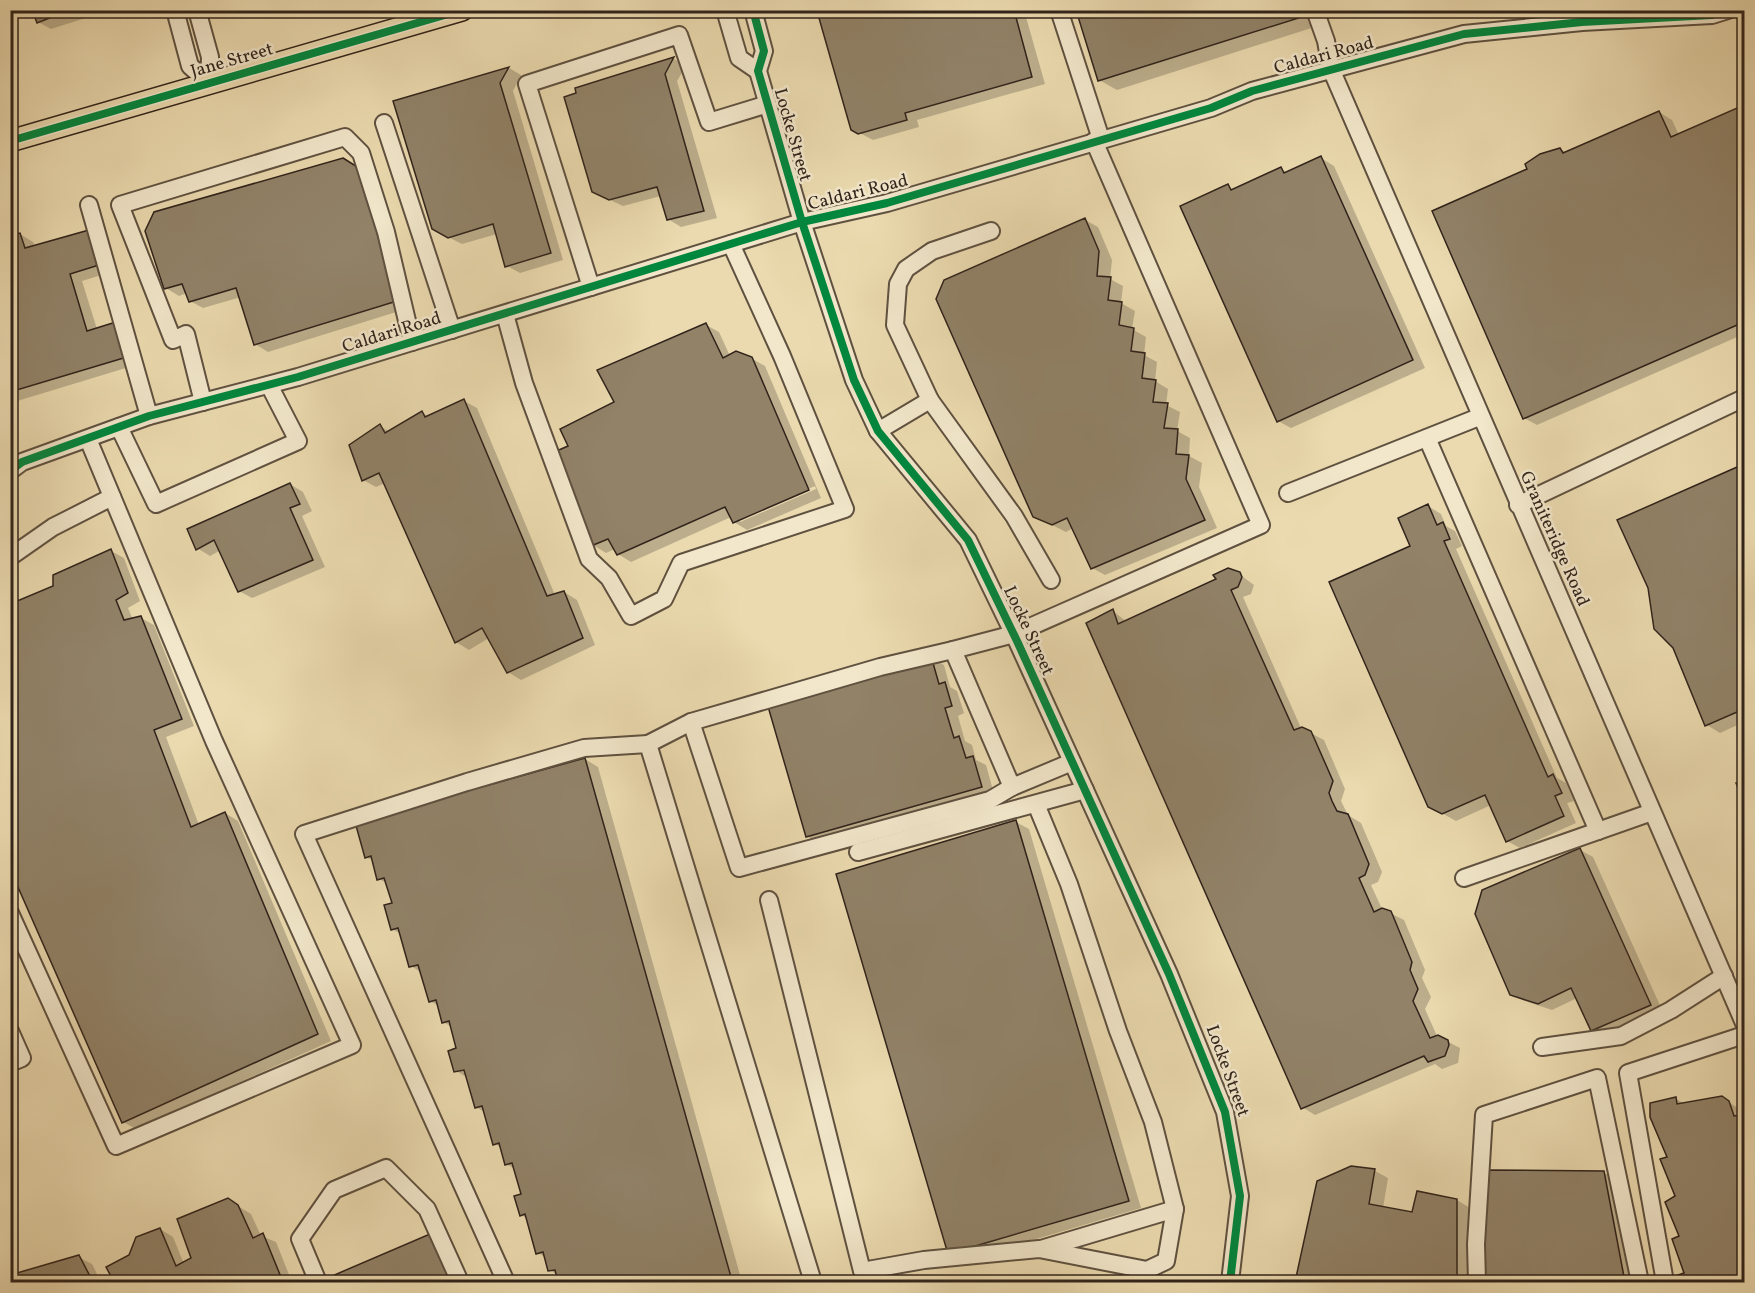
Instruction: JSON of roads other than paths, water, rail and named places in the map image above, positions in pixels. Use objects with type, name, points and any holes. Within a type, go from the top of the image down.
[{"type":"main road","name":"Jane Street","points":[[10,141],[462,10]]},
{"type":"street","points":[[175,10],[190,66],[209,83]]},
{"type":"street","points":[[197,10],[210,57],[209,83]]},
{"type":"street","name":"Locke Street","points":[[725,10],[739,58],[758,72]]},
{"type":"street","name":"Locke Street","points":[[753,10],[764,51],[758,72],[802,222],[854,380],[878,431],[968,540],[1014,634],[1169,974],[1225,1112],[1240,1196],[1230,1282]]},
{"type":"street","points":[[506,1282],[304,834],[467,782],[584,748],[648,744],[691,722],[880,667],[1014,634],[1261,525],[1097,140],[1059,10]]},
{"type":"street","name":"Graniteridge Road","points":[[1315,10],[1326,41],[1330,69],[1479,417],[1744,1023]]},
{"type":"street","points":[[1518,10],[1524,27]]},
{"type":"street","name":"Caldari Road","points":[[10,471],[22,462],[149,416],[269,385],[802,222],[887,203],[1211,108],[1252,91],[1330,69],[1464,34],[1728,10]]},
{"type":"street","points":[[591,287],[527,84],[679,35],[709,122],[768,104]]},
{"type":"street","points":[[384,123],[452,330]]},
{"type":"street","points":[[203,402],[186,334],[172,340],[120,205],[345,137],[361,153],[386,232],[412,342]]},
{"type":"street","points":[[89,205],[149,416]]},
{"type":"street","points":[[991,231],[932,251],[906,269],[898,284],[895,325],[930,400],[1014,516],[1051,580]]},
{"type":"street","points":[[505,314],[524,383],[589,559],[609,578],[631,616],[664,598],[681,563],[845,509],[782,356],[731,244]]},
{"type":"street","points":[[119,427],[156,504],[298,441],[269,385]]},
{"type":"street","points":[[1518,505],[1744,398]]},
{"type":"street","points":[[878,431],[930,400]]},
{"type":"street","points":[[1288,493],[1479,417]]},
{"type":"street","points":[[1427,438],[1598,831]]},
{"type":"street","points":[[10,913],[116,1146],[352,1046],[214,741],[88,439]]},
{"type":"street","points":[[10,557],[52,527],[112,497]]},
{"type":"street","points":[[953,650],[1012,787]]},
{"type":"street","points":[[691,722],[739,868],[990,800],[1012,787],[1072,762]]},
{"type":"street","points":[[648,744],[813,1282]]},
{"type":"street","points":[[858,852],[1085,790]]},
{"type":"street","points":[[1036,804],[1069,884],[1118,1031],[1153,1122],[1175,1209],[1166,1261],[1147,1270],[1039,1249]]},
{"type":"street","points":[[1464,878],[1652,812]]},
{"type":"street","points":[[769,900],[862,1271],[924,1260],[1039,1249],[1175,1209]]},
{"type":"street","points":[[1542,1047],[1621,1036],[1671,1010],[1724,976]]},
{"type":"street","points":[[10,1031],[22,1058],[10,1064]]},
{"type":"street","points":[[1665,1282],[1628,1073],[1744,1035]]},
{"type":"street","points":[[1477,1282],[1476,1244],[1484,1115],[1598,1078],[1640,1282]]},
{"type":"street","points":[[318,1282],[300,1239],[334,1190],[386,1168],[427,1209],[460,1282]]}]
